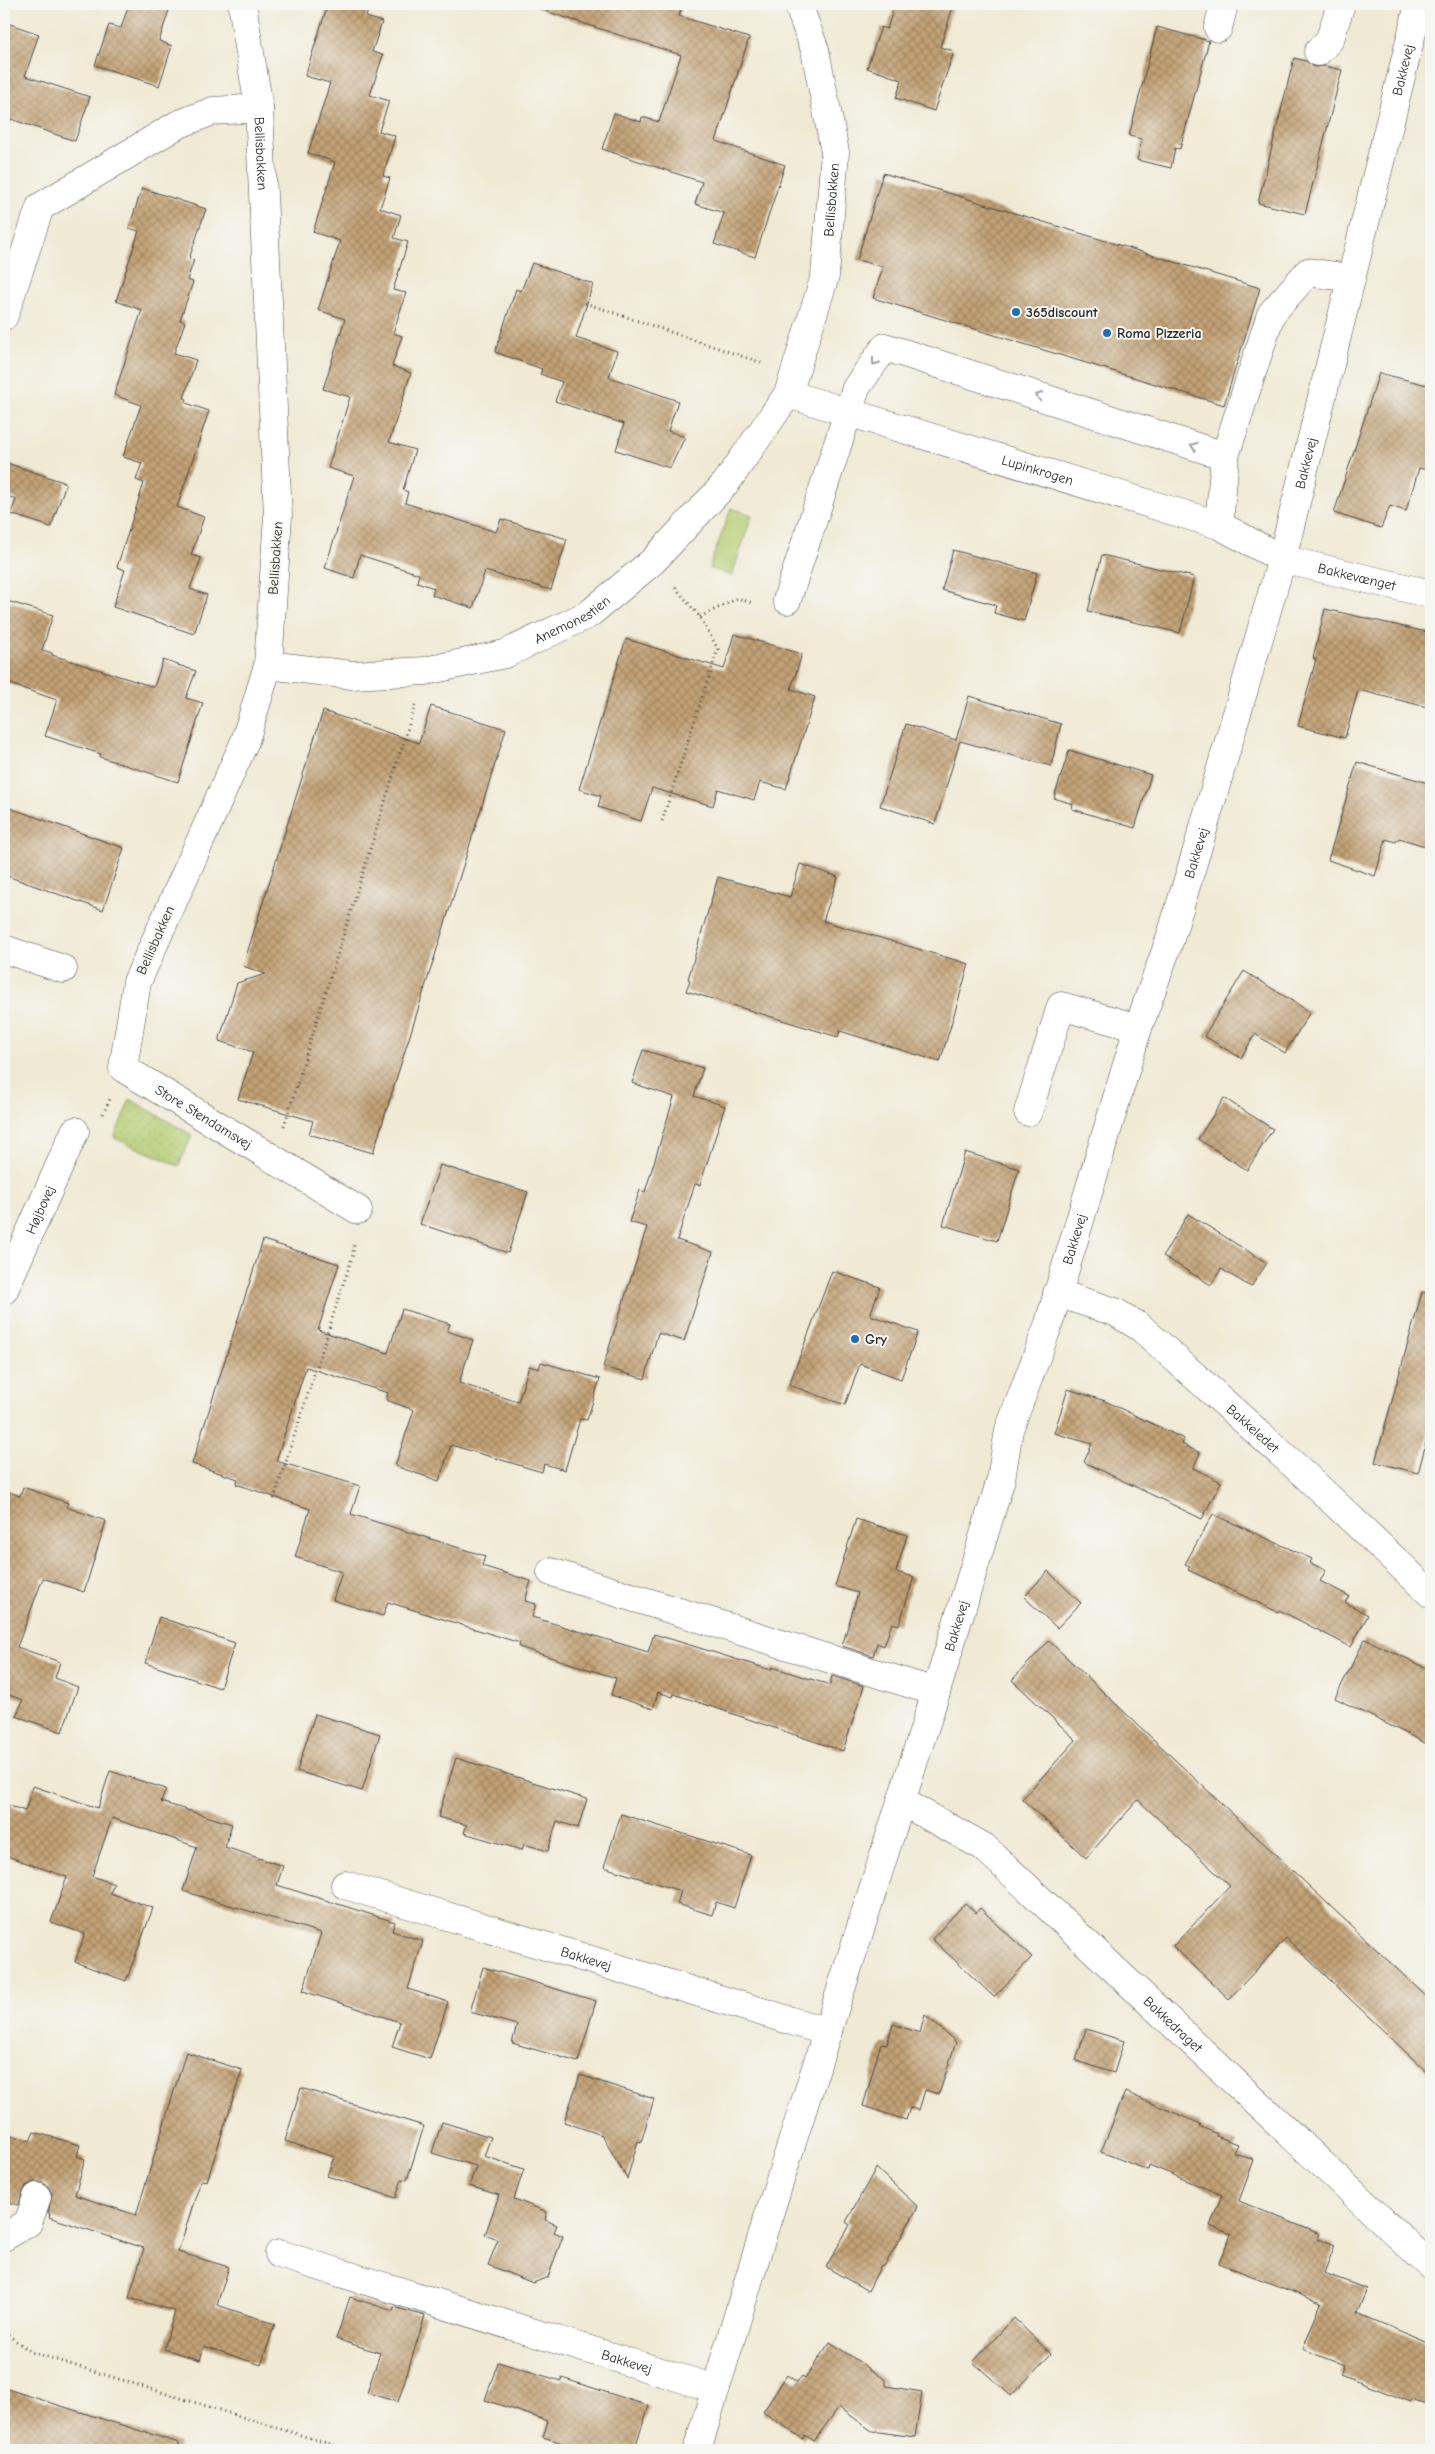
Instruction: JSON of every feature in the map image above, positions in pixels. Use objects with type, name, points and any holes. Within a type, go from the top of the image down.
[{"type":"street","name":"Bellisbakken","points":[[123,1068],[137,982],[245,741],[268,665],[278,516],[259,108],[242,4]]},
{"type":"street","name":"Bellisbakken","points":[[791,384],[825,276],[835,152],[815,50],[798,4]]},
{"type":"street","points":[[1318,52],[1330,39],[1341,4]]},
{"type":"street","name":"Bakkevej","points":[[697,2450],[936,1692],[1001,1479],[1009,1430],[1048,1326],[1138,1028],[1193,864],[1282,559],[1419,4]]},
{"type":"street","name":"Bellisbakken","points":[[4,316],[40,207],[177,125],[213,110],[259,108]]},
{"type":"street","points":[[1219,524],[1225,456],[1271,314],[1308,272],[1350,278]]},
{"type":"street","points":[[787,600],[856,388],[885,347],[1225,456]]},
{"type":"street","name":"Lupinkrogen","points":[[791,384],[847,414],[1219,524],[1282,559]]},
{"type":"street","name":"Anemonestien","points":[[268,665],[352,675],[425,670],[505,654],[589,614],[653,561],[726,483],[791,384]]},
{"type":"street","name":"Bakkevænget","points":[[1282,559],[1431,594]]},
{"type":"street","points":[[4,948],[62,969]]},
{"type":"street","points":[[1028,1112],[1061,1006],[1138,1028]]},
{"type":"street","name":"Store Stendamsvej","points":[[123,1068],[358,1210]]},
{"type":"street","name":"Højbovej","points":[[4,1290],[74,1131]]},
{"type":"street","name":"Bakkeledet","points":[[1057,1293],[1115,1312],[1140,1327],[1304,1474],[1431,1594]]},
{"type":"street","points":[[550,1572],[936,1692]]},
{"type":"street","name":"Bakkedraget","points":[[901,1801],[984,1847],[1431,2266]]},
{"type":"street","name":"Bakkevej","points":[[345,1885],[828,2032]]},
{"type":"street","points":[[4,2237],[28,2223],[37,2197]]},
{"type":"street","name":"Bakkevej","points":[[279,2254],[716,2389]]},
{"type":"path","points":[[585,303],[791,384]]},
{"type":"path","points":[[653,561],[700,617],[718,649],[662,821]]},
{"type":"path","points":[[700,617],[738,598],[774,610],[787,600]]},
{"type":"path","points":[[274,1158],[425,670]]},
{"type":"path","points":[[74,1131],[97,1125],[110,1098],[105,1087],[112,1076],[123,1068]]},
{"type":"path","points":[[274,1499],[353,1254],[358,1210]]},
{"type":"path","points":[[4,2332],[31,2352],[349,2450]]},
{"type":"green space","points":[[731,508],[752,515],[732,576],[709,568]]},
{"type":"green space","points":[[130,1099],[192,1135],[179,1166],[114,1138]]},
{"type":"building","points":[[129,4],[151,4],[169,10],[159,41],[172,46],[159,86],[95,65],[109,25],[121,28]]},
{"type":"building","points":[[328,4],[370,4],[366,17],[382,22],[372,52],[383,55],[370,95],[389,101],[379,131],[395,136],[383,176],[390,178],[380,208],[401,215],[394,238],[408,242],[393,290],[406,293],[393,333],[402,336],[392,366],[411,373],[389,442],[415,450],[403,490],[408,492],[405,503],[496,532],[501,519],[567,539],[551,590],[485,571],[473,608],[432,595],[434,588],[417,582],[419,574],[360,555],[354,578],[325,568],[354,476],[328,468],[350,397],[323,389],[345,319],[318,310],[340,241],[313,232],[335,162],[308,153],[330,83],[305,76]]},
{"type":"building","points":[[543,4],[663,4],[681,10],[679,16],[749,38],[716,141],[785,165],[755,257],[714,244],[724,213],[695,204],[702,182],[602,149],[614,113],[641,122],[642,117],[659,122],[681,55],[542,10]]},
{"type":"building","points":[[895,4],[954,4],[940,47],[954,51],[934,111],[896,98],[902,80],[867,68],[881,27],[887,29]]},
{"type":"building","points":[[4,22],[39,34],[25,76],[90,97],[75,141],[11,119],[10,122],[4,121]]},
{"type":"building","points":[[1157,27],[1209,41],[1180,149],[1175,148],[1171,168],[1137,160],[1142,139],[1129,136]]},
{"type":"building","points":[[1294,58],[1306,61],[1314,67],[1324,66],[1342,70],[1305,214],[1258,203]]},
{"type":"building","points":[[883,173],[1260,288],[1224,405],[873,298],[883,267],[857,260]]},
{"type":"building","points":[[142,188],[206,209],[189,259],[194,260],[187,280],[193,282],[180,320],[185,322],[174,353],[196,360],[184,398],[187,399],[186,403],[209,411],[177,507],[204,517],[191,555],[201,558],[190,589],[207,595],[194,634],[113,607],[125,570],[117,567],[144,483],[136,480],[142,463],[123,457],[141,405],[114,395],[142,310],[116,301],[139,231],[129,228]]},
{"type":"building","points":[[532,263],[593,284],[576,338],[617,351],[609,377],[678,401],[668,431],[685,437],[670,468],[616,450],[624,424],[555,401],[562,382],[540,374],[542,369],[495,352],[516,289],[521,291]]},
{"type":"building","points":[[1379,373],[1431,386],[1431,471],[1419,468],[1406,511],[1390,506],[1381,528],[1334,513]]},
{"type":"building","points":[[4,462],[66,483],[51,527],[11,514],[16,499],[4,495]]},
{"type":"building","points":[[953,550],[1037,573],[1024,621],[994,613],[996,605],[942,590]]},
{"type":"building","points":[[1102,555],[1194,577],[1180,633],[1088,611]]},
{"type":"building","points":[[4,600],[53,615],[42,650],[52,653],[52,655],[154,687],[163,660],[196,671],[186,698],[203,703],[178,782],[100,757],[101,754],[45,736],[57,700],[4,682]]},
{"type":"building","points":[[1325,609],[1431,633],[1431,708],[1358,690],[1345,738],[1298,726],[1316,659],[1313,658]]},
{"type":"building","points":[[734,634],[802,654],[791,689],[815,697],[786,789],[760,782],[754,800],[718,789],[713,806],[652,788],[641,821],[598,807],[601,796],[579,789],[626,639],[724,669]]},
{"type":"building","points":[[969,696],[1061,724],[1051,766],[960,741],[935,824],[880,806],[906,724],[956,740]]},
{"type":"building","points":[[431,706],[506,729],[373,1153],[309,1134],[313,1121],[238,1099],[253,1052],[219,1041],[237,983],[266,974],[243,966],[323,711],[419,743]]},
{"type":"building","points":[[1069,750],[1151,775],[1135,828],[1072,809],[1073,804],[1054,798]]},
{"type":"building","points":[[1357,762],[1431,784],[1431,848],[1399,838],[1396,842],[1386,839],[1375,876],[1328,860]]},
{"type":"building","points":[[4,806],[124,848],[103,910],[4,875]]},
{"type":"building","points":[[800,864],[838,877],[823,921],[969,964],[940,1062],[840,1031],[838,1037],[686,991],[718,877],[790,897]]},
{"type":"building","points":[[1244,971],[1310,1012],[1285,1053],[1255,1034],[1241,1058],[1204,1036]]},
{"type":"building","points":[[643,1050],[703,1068],[694,1096],[725,1106],[700,1185],[695,1184],[677,1240],[713,1252],[684,1341],[658,1333],[645,1379],[603,1367],[647,1227],[629,1222],[640,1190],[645,1192],[674,1097],[632,1083]]},
{"type":"building","points":[[1224,1098],[1273,1129],[1247,1170],[1198,1139]]},
{"type":"building","points":[[965,1152],[1019,1169],[997,1241],[943,1225]]},
{"type":"building","points":[[440,1165],[528,1192],[508,1253],[420,1224]]},
{"type":"building","points":[[1188,1214],[1267,1263],[1251,1287],[1221,1269],[1211,1285],[1163,1256]]},
{"type":"building","points":[[263,1240],[339,1264],[318,1330],[388,1353],[402,1309],[450,1324],[447,1331],[473,1340],[459,1383],[518,1402],[529,1366],[539,1369],[541,1362],[600,1379],[587,1420],[580,1419],[565,1470],[544,1464],[542,1472],[451,1445],[439,1481],[395,1466],[414,1410],[386,1400],[388,1393],[306,1367],[276,1461],[360,1486],[351,1514],[485,1556],[482,1566],[531,1581],[525,1601],[536,1604],[532,1617],[648,1652],[654,1634],[771,1670],[772,1667],[830,1685],[832,1676],[864,1686],[843,1751],[674,1694],[673,1697],[658,1692],[653,1709],[611,1695],[616,1678],[519,1647],[520,1643],[388,1602],[383,1616],[333,1600],[342,1572],[295,1557],[310,1509],[236,1484],[238,1479],[192,1464]]},
{"type":"building","points":[[832,1271],[880,1287],[870,1315],[918,1332],[901,1379],[860,1364],[845,1405],[789,1385]]},
{"type":"building","points":[[1422,1292],[1431,1293],[1431,1424],[1418,1473],[1375,1462]]},
{"type":"building","points":[[1068,1389],[1105,1401],[1184,1439],[1182,1444],[1200,1453],[1193,1468],[1221,1482],[1202,1519],[1084,1462],[1092,1444],[1054,1433]]},
{"type":"building","points":[[23,1487],[68,1503],[66,1507],[106,1521],[84,1592],[43,1578],[17,1647],[60,1662],[55,1678],[78,1687],[62,1732],[16,1716],[23,1700],[4,1693],[4,1490],[20,1496]]},
{"type":"building","points":[[1213,1514],[1312,1559],[1310,1563],[1326,1570],[1320,1581],[1349,1596],[1345,1602],[1368,1615],[1351,1647],[1279,1610],[1278,1612],[1188,1570],[1190,1566],[1185,1564]]},
{"type":"building","points":[[856,1519],[907,1535],[896,1572],[914,1577],[899,1625],[892,1623],[884,1646],[877,1643],[873,1656],[842,1646],[858,1593],[835,1586]]},
{"type":"building","points":[[1048,1571],[1081,1603],[1057,1628],[1024,1597]]},
{"type":"building","points":[[159,1617],[235,1643],[220,1688],[145,1663]]},
{"type":"building","points":[[1365,1639],[1431,1670],[1431,1746],[1335,1698]]},
{"type":"building","points":[[1049,1641],[1431,2001],[1431,2076],[1286,1938],[1229,1999],[1173,1946],[1230,1886],[1138,1800],[1086,1858],[1022,1799],[1076,1740],[1012,1680]]},
{"type":"building","points":[[315,1714],[380,1734],[362,1791],[297,1771]]},
{"type":"building","points":[[456,1758],[587,1799],[578,1828],[557,1821],[548,1851],[524,1844],[522,1850],[464,1833],[467,1825],[438,1817]]},
{"type":"building","points":[[110,1771],[166,1789],[161,1802],[232,1824],[225,1847],[283,1866],[277,1885],[395,1922],[392,1931],[423,1941],[408,1989],[448,2002],[430,2059],[392,2047],[400,2022],[303,1991],[321,1933],[183,1891],[197,1847],[112,1818],[92,1876],[114,1884],[110,1893],[153,1908],[126,1981],[75,1962],[85,1934],[51,1922],[67,1877],[4,1855],[4,1804],[25,1811],[33,1786],[98,1808]]},
{"type":"building","points":[[621,1814],[751,1855],[734,1908],[716,1902],[712,1915],[677,1904],[681,1891],[604,1867]]},
{"type":"building","points":[[965,1903],[976,1913],[980,1908],[1032,1957],[994,1997],[932,1939]]},
{"type":"building","points":[[483,1967],[596,2001],[578,2062],[512,2043],[517,2025],[470,2012]]},
{"type":"building","points":[[925,2015],[956,2042],[939,2094],[925,2090],[919,2110],[910,2108],[906,2120],[863,2106],[881,2043],[887,2044],[893,2024],[920,2033]]},
{"type":"building","points":[[1086,2029],[1124,2041],[1114,2073],[1076,2061]]},
{"type":"building","points":[[186,2052],[242,2070],[207,2181],[201,2180],[178,2252],[229,2267],[217,2305],[275,2324],[261,2365],[204,2346],[200,2360],[164,2349],[175,2311],[129,2298],[144,2248],[49,2217],[50,2214],[48,2213],[52,2194],[48,2186],[42,2182],[34,2182],[26,2186],[18,2205],[4,2201],[4,2134],[30,2141],[34,2132],[80,2145],[77,2156],[85,2159],[75,2195],[136,2215]]},
{"type":"building","points":[[580,2075],[654,2099],[641,2142],[638,2141],[627,2179],[602,2135],[564,2122]]},
{"type":"building","points":[[301,2088],[424,2126],[407,2180],[402,2179],[396,2198],[327,2176],[334,2157],[285,2141]]},
{"type":"building","points":[[1125,2092],[1201,2124],[1199,2126],[1217,2134],[1216,2136],[1238,2144],[1234,2153],[1254,2160],[1239,2201],[1320,2234],[1318,2238],[1335,2245],[1324,2273],[1367,2289],[1357,2313],[1431,2344],[1431,2407],[1412,2400],[1411,2402],[1340,2375],[1344,2365],[1303,2349],[1321,2303],[1219,2263],[1231,2234],[1210,2226],[1222,2195],[1149,2165],[1148,2170],[1101,2152]]},
{"type":"building","points":[[442,2122],[491,2137],[484,2156],[524,2169],[514,2199],[547,2212],[545,2220],[557,2225],[554,2232],[563,2236],[548,2277],[533,2283],[488,2265],[498,2240],[485,2235],[499,2195],[469,2186],[476,2166],[432,2153]]},
{"type":"building","points":[[876,2168],[918,2207],[885,2265],[880,2267],[868,2291],[826,2267],[850,2225],[846,2222]]},
{"type":"building","points":[[350,2297],[393,2311],[394,2307],[425,2316],[398,2402],[367,2393],[380,2353],[336,2339]]},
{"type":"building","points":[[1014,2318],[1051,2354],[1011,2396],[973,2362]]},
{"type":"building","points":[[830,2342],[886,2380],[886,2386],[922,2392],[915,2437],[872,2431],[839,2407],[814,2441],[805,2435],[803,2439],[763,2412],[787,2375],[797,2382],[802,2376],[805,2378]]},
{"type":"building","points":[[498,2362],[561,2381],[562,2378],[649,2406],[634,2450],[585,2450],[543,2437],[548,2421],[485,2400]]},
{"type":"building","points":[[4,2388],[179,2443],[178,2450],[4,2450]]},
{"type":"place","name":"365discount","points":[[1016,312]]},
{"type":"place","name":"Roma Pizzeria","points":[[1107,333]]},
{"type":"place","name":"Gry","points":[[855,1339]]}]
